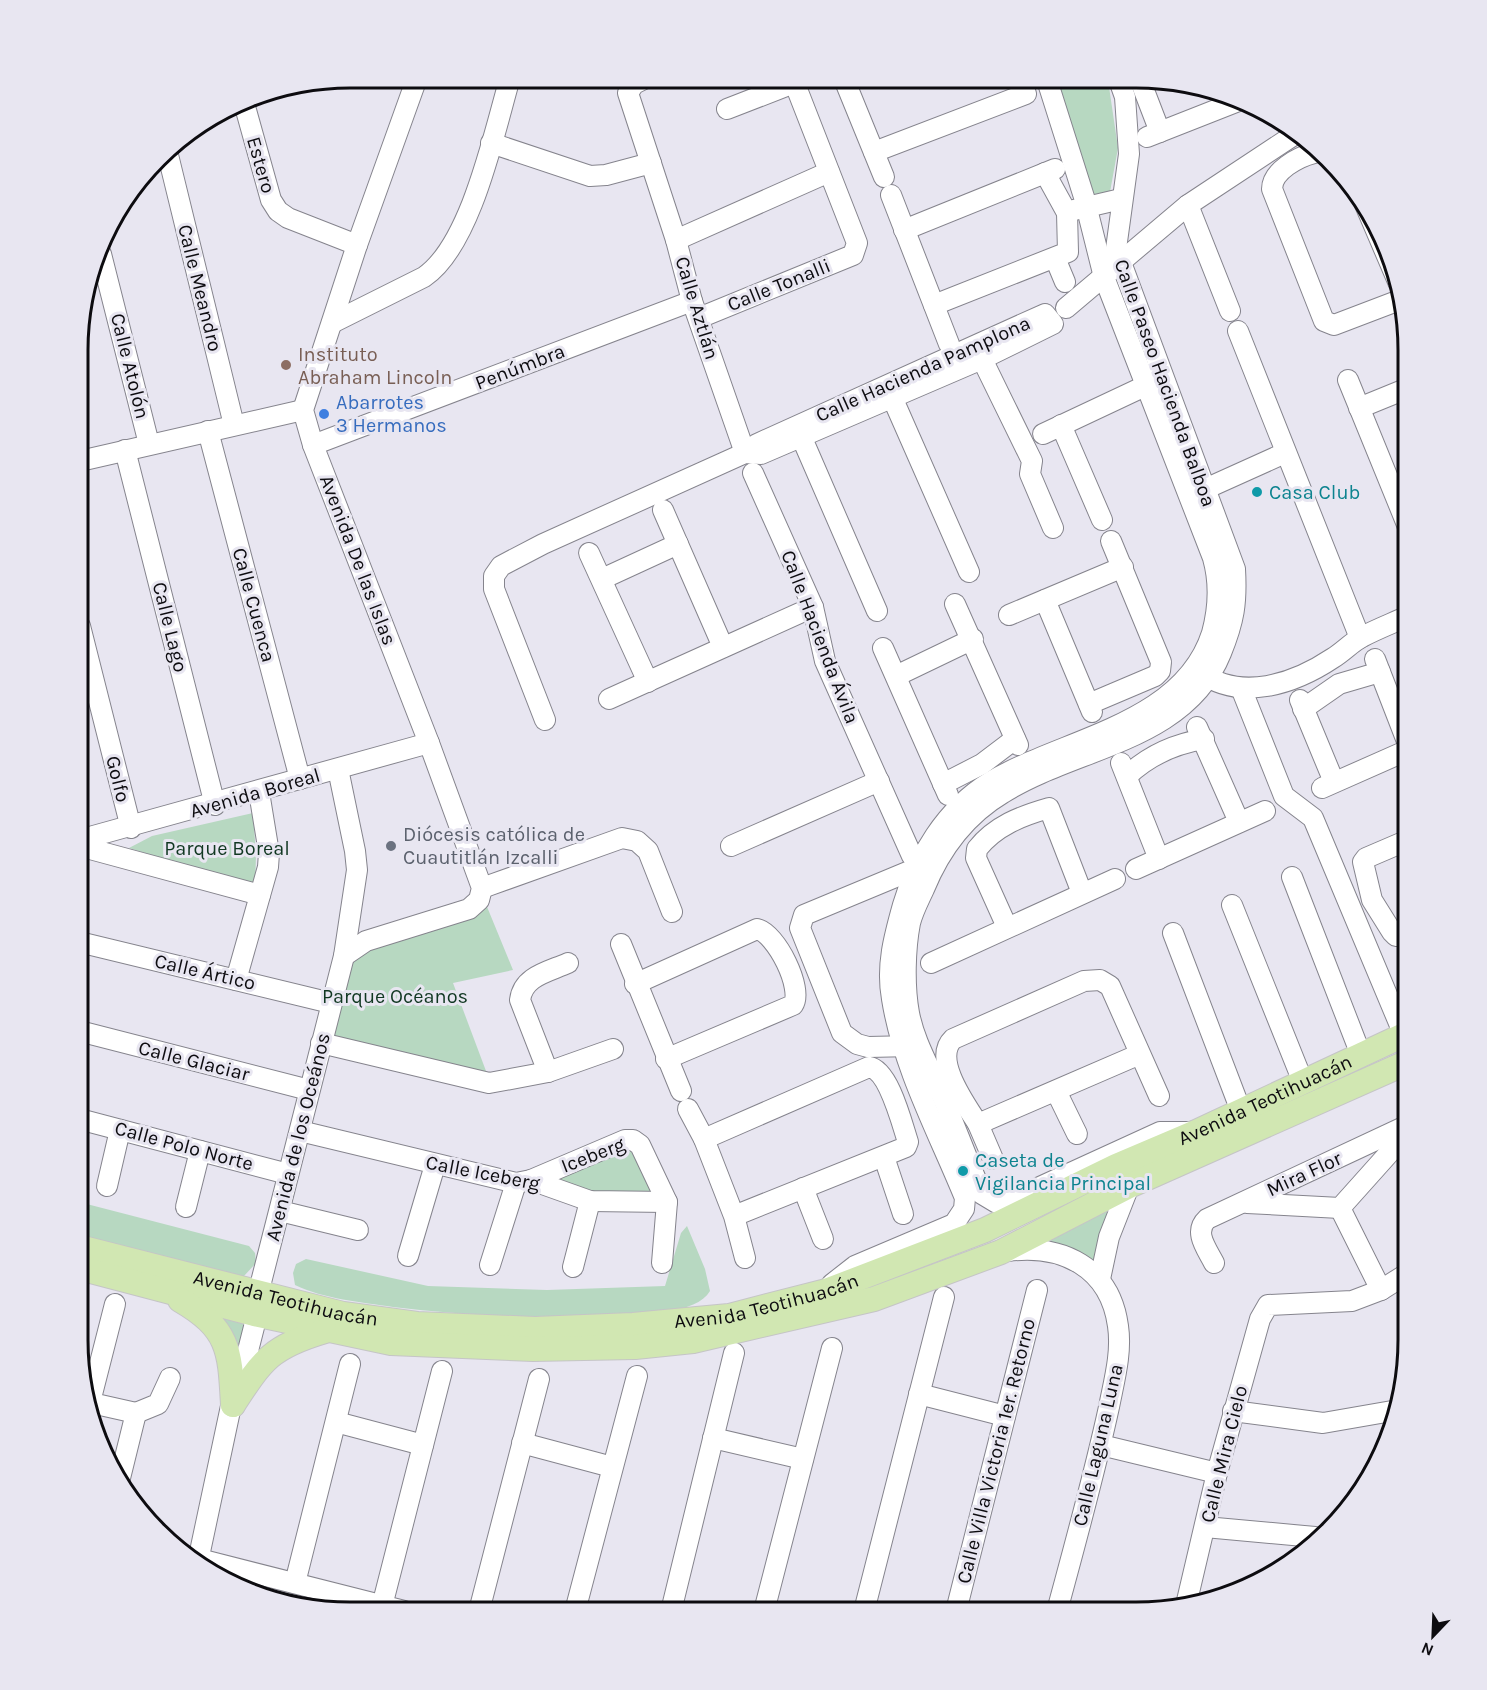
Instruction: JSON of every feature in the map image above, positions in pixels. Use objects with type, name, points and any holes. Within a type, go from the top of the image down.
[{"type":"main road","name":"Avenida Teotihuacán","points":[[88,1270],[159,1288],[256,1304],[417,1324],[535,1329],[633,1325],[729,1316],[826,1291],[985,1230],[1116,1166],[1241,1112],[1399,1037]]},
{"type":"main road","name":"Avenida Teotihuacán","points":[[88,1249],[256,1304],[327,1331],[391,1343],[533,1349],[635,1347],[693,1341],[874,1299],[1001,1252],[1129,1186],[1399,1066]]},
{"type":"main road","points":[[159,1288],[209,1321],[223,1338],[230,1356],[233,1405]]},
{"type":"main road","points":[[233,1405],[259,1365],[274,1351],[294,1341],[327,1331]]},
{"type":"street","points":[[88,459],[303,410],[357,245],[413,88]]},
{"type":"street","points":[[332,323],[437,268],[449,252],[467,217],[507,88]]},
{"type":"street","name":"Calle Aztlán","points":[[632,88],[628,93],[676,240],[696,310],[745,453]]},
{"type":"street","points":[[727,109],[776,88]]},
{"type":"street","points":[[676,240],[828,172],[796,88]]},
{"type":"street","points":[[848,88],[884,177]]},
{"type":"street","points":[[874,152],[1026,94],[1024,88]]},
{"type":"street","name":"Calle Paseo Hacienda Balboa","points":[[991,780],[1028,778],[1147,720],[1185,706],[1232,627],[1237,602],[1235,569],[1145,386],[1104,277],[1086,206],[1049,88]]},
{"type":"street","points":[[1131,88],[1153,135],[1229,105]]},
{"type":"street","name":"Calle Paseo Hacienda Balboa","points":[[1131,88],[1130,154],[1121,199],[1116,249],[1197,493]]},
{"type":"street","name":"Estero","points":[[246,110],[271,200],[278,211],[288,218],[357,245]]},
{"type":"street","points":[[1066,308],[1188,205],[1291,139]]},
{"type":"street","points":[[491,143],[591,176],[606,175],[651,163]]},
{"type":"street","points":[[1309,154],[1276,175],[1272,182],[1272,189],[1324,321],[1334,326],[1394,302]]},
{"type":"street","name":"Calle Meandro","points":[[169,161],[234,425]]},
{"type":"street","points":[[904,230],[1050,171],[1067,213],[1069,249],[1066,254],[934,305]]},
{"type":"street","name":"Calle Tonalli","points":[[696,310],[853,255],[857,250],[857,243],[828,172]]},
{"type":"street","points":[[891,195],[949,344]]},
{"type":"street","points":[[1067,213],[1086,206],[1121,199]]},
{"type":"street","points":[[1188,205],[1230,311]]},
{"type":"street","points":[[1055,258],[1065,282]]},
{"type":"street","name":"Calle Atolón","points":[[103,263],[149,444]]},
{"type":"street","name":"Penúmbra","points":[[313,445],[696,310]]},
{"type":"street","name":"Calle Hacienda Pamplona","points":[[545,720],[494,589],[494,576],[501,566],[543,544],[745,453],[757,444],[1048,315],[1052,327],[982,359],[761,454],[745,453]]},
{"type":"street","points":[[1238,332],[1360,638]]},
{"type":"street","points":[[982,359],[1032,461],[1030,474],[1053,528]]},
{"type":"street","points":[[1348,380],[1399,505]]},
{"type":"street","points":[[1042,434],[1145,386]]},
{"type":"street","points":[[1359,408],[1399,392]]},
{"type":"street","points":[[892,397],[969,572]]},
{"type":"street","name":"Avenida De las Islas","points":[[303,410],[313,445],[429,743],[482,888]]},
{"type":"street","points":[[1061,425],[1102,520]]},
{"type":"street","name":"Calle Cuenca","points":[[208,431],[300,779]]},
{"type":"street","points":[[801,436],[877,611]]},
{"type":"street","name":"Calle Lago","points":[[125,450],[215,805]]},
{"type":"street","points":[[1197,493],[1285,453]]},
{"type":"street","name":"Calle Hacienda Ávila","points":[[753,473],[813,607],[825,661],[903,834],[922,856]]},
{"type":"street","points":[[663,510],[723,647]]},
{"type":"street","points":[[1045,600],[1091,708],[1155,676],[1160,670],[1161,662],[1111,541]]},
{"type":"street","points":[[602,579],[678,544]]},
{"type":"street","points":[[589,553],[648,682]]},
{"type":"street","points":[[1009,615],[1123,567]]},
{"type":"street","points":[[911,1046],[868,1047],[857,1044],[842,1033],[800,928],[804,915],[922,856],[961,827],[1017,742],[956,604]]},
{"type":"street","points":[[609,699],[813,607]]},
{"type":"street","points":[[1202,674],[1241,688],[1272,685],[1306,675],[1360,638],[1399,620]]},
{"type":"street","points":[[896,676],[973,639]]},
{"type":"street","points":[[883,648],[946,789],[991,780]]},
{"type":"street","name":"Golfo","points":[[88,658],[131,828]]},
{"type":"street","points":[[1331,660],[1339,684]]},
{"type":"street","points":[[1399,720],[1378,665],[1302,705],[1328,785],[1399,754]]},
{"type":"street","points":[[1130,688],[1162,751]]},
{"type":"street","points":[[1241,688],[1284,796],[1313,818],[1399,1018]]},
{"type":"street","points":[[1159,859],[1124,769],[1201,733],[1239,822]]},
{"type":"street","name":"Avenida Boreal","points":[[88,838],[215,805],[429,743]]},
{"type":"street","name":"Avenida de los Oceános","points":[[200,1554],[233,1405],[254,1326],[256,1304],[344,956],[357,870],[338,768]]},
{"type":"street","points":[[991,780],[1012,821]]},
{"type":"street","points":[[731,846],[879,781]]},
{"type":"street","points":[[237,980],[268,867],[269,853],[259,792]]},
{"type":"street","points":[[1007,927],[976,858],[977,849],[1012,821],[1047,802],[1082,893]]},
{"type":"street","points":[[1136,869],[1265,811]]},
{"type":"street","points":[[344,956],[366,941],[469,909],[479,900],[482,888],[622,838],[637,841],[648,851],[672,912]]},
{"type":"street","points":[[1399,844],[1366,858],[1363,862],[1372,900],[1396,936],[1399,935]]},
{"type":"street","points":[[88,848],[260,895]]},
{"type":"street","points":[[922,856],[908,889],[889,957],[892,998],[911,1046],[978,1124],[993,1159]]},
{"type":"street","points":[[826,1291],[855,1266],[954,1224],[964,1209],[965,1198],[917,1084],[911,1046],[907,960],[910,921],[932,869],[922,856]]},
{"type":"street","points":[[1292,877],[1362,1055]]},
{"type":"street","points":[[931,963],[1115,879]]},
{"type":"street","points":[[1352,907],[1372,900]]},
{"type":"street","points":[[1232,905],[1303,1082]]},
{"type":"street","points":[[635,984],[757,929],[767,933],[787,960],[796,997],[793,1005],[666,1059]]},
{"type":"street","points":[[1173,933],[1241,1112]]},
{"type":"street","name":"Calle Ártico","points":[[88,944],[331,1003]]},
{"type":"street","points":[[621,944],[666,1059],[704,1139],[734,1216],[745,1258]]},
{"type":"street","points":[[787,960],[810,952]]},
{"type":"street","points":[[548,1072],[520,1000],[521,988],[528,980],[568,963]]},
{"type":"street","points":[[1159,1096],[1110,986],[1100,980],[1084,981],[953,1039],[947,1045],[945,1052],[946,1087],[982,1194],[997,1203],[1005,1203],[1160,1132],[1196,1132]]},
{"type":"street","name":"Calle Glaciar","points":[[88,1033],[309,1090]]},
{"type":"street","points":[[321,1043],[489,1083],[548,1072],[613,1049]]},
{"type":"street","points":[[978,1124],[1140,1054]]},
{"type":"street","points":[[704,1139],[869,1067],[879,1071],[892,1095],[908,1142],[902,1150],[734,1216]]},
{"type":"street","points":[[892,1095],[917,1084]]},
{"type":"street","points":[[1056,1091],[1077,1134]]},
{"type":"street","name":"Calle Polo Norte","points":[[88,1121],[288,1174]]},
{"type":"street","name":"Mira Flor","points":[[1214,1263],[1200,1233],[1200,1226],[1207,1220],[1399,1129]]},
{"type":"street","points":[[107,1186],[120,1130]]},
{"type":"street","name":"Calle Iceberg","points":[[300,1131],[435,1165],[524,1182],[590,1201],[667,1202]]},
{"type":"street","name":"Iceberg","points":[[524,1182],[625,1140],[633,1140],[640,1145],[667,1202]]},
{"type":"street","points":[[1340,1208],[1399,1142]]},
{"type":"street","points":[[186,1207],[200,1151]]},
{"type":"street","points":[[1343,1155],[1358,1168],[1360,1185]]},
{"type":"street","points":[[884,1157],[903,1214]]},
{"type":"street","points":[[408,1256],[435,1165]]},
{"type":"street","points":[[1292,1180],[1289,1194],[1300,1206]]},
{"type":"street","points":[[490,1264],[524,1182]]},
{"type":"street","points":[[1100,1279],[1109,1238],[1129,1186]]},
{"type":"street","points":[[803,1188],[824,1239]]},
{"type":"street","points":[[573,1267],[590,1201]]},
{"type":"street","points":[[662,1263],[667,1202]]},
{"type":"street","points":[[1244,1203],[1340,1208]]},
{"type":"street","points":[[1340,1208],[1381,1290],[1399,1279]]},
{"type":"street","points":[[280,1211],[358,1230]]},
{"type":"street","name":"Calle Laguna Luna","points":[[1001,1252],[1028,1248],[1052,1250],[1077,1262],[1100,1279],[1112,1302],[1118,1326],[1119,1349],[1101,1445],[1060,1602]]},
{"type":"street","name":"Calle Villa Victoria 1er. Retorno","points":[[958,1602],[1037,1290]]},
{"type":"street","name":"Calle Mira Cielo","points":[[1188,1596],[1233,1411],[1260,1319],[1268,1305],[1352,1301],[1381,1290]]},
{"type":"street","points":[[866,1602],[944,1297]]},
{"type":"street","points":[[93,1386],[115,1304]]},
{"type":"street","points":[[766,1602],[832,1348]]},
{"type":"street","points":[[672,1602],[734,1353]]},
{"type":"street","points":[[295,1583],[350,1364]]},
{"type":"street","points":[[383,1602],[442,1371]]},
{"type":"street","points":[[577,1602],[637,1376]]},
{"type":"street","points":[[96,1404],[136,1413],[158,1404],[170,1378]]},
{"type":"street","points":[[481,1602],[539,1379]]},
{"type":"street","points":[[919,1394],[1005,1416]]},
{"type":"street","points":[[1233,1411],[1323,1423],[1389,1412]]},
{"type":"street","points":[[123,1467],[136,1413]]},
{"type":"street","points":[[336,1422],[423,1445]]},
{"type":"street","points":[[713,1438],[803,1459]]},
{"type":"street","points":[[522,1443],[612,1467]]},
{"type":"street","points":[[1101,1445],[1217,1473]]},
{"type":"street","points":[[1205,1527],[1309,1536]]},
{"type":"street","points":[[216,1564],[295,1583],[327,1600]]},
{"type":"green space","points":[[1058,88],[1109,88],[1118,148],[1110,192],[1094,194],[1089,187]]},
{"type":"green space","name":"Parque Boreal","points":[[253,813],[256,855],[255,887],[129,848],[152,836]]},
{"type":"green space","name":"Parque Océanos","points":[[483,897],[513,970],[453,983],[489,1079],[321,1041],[346,944]]},
{"type":"green space","points":[[631,1144],[659,1198],[589,1196],[544,1180]]},
{"type":"green space","points":[[1115,1196],[1096,1268],[1036,1236]]},
{"type":"green space","points":[[88,1204],[249,1246],[255,1253],[256,1263],[244,1276],[231,1279],[88,1243]]},
{"type":"green space","points":[[687,1226],[705,1269],[710,1291],[693,1305],[654,1313],[533,1316],[393,1307],[330,1297],[306,1290],[295,1285],[293,1273],[296,1264],[306,1259],[428,1286],[547,1290],[665,1286],[681,1233]]},
{"type":"green space","points":[[213,1314],[247,1318],[240,1351],[237,1349]]},
{"type":"place","name":"Instituto Abraham Lincoln","points":[[286,365]]},
{"type":"place","name":"Abarrotes 3 Hermanos","points":[[324,414]]},
{"type":"place","name":"Casa Club","points":[[1257,492]]},
{"type":"place","name":"Diócesis católica de Cuautitlán Izcalli","points":[[391,846]]},
{"type":"place","name":"Caseta de Vigilancia Principal","points":[[963,1171]]}]
